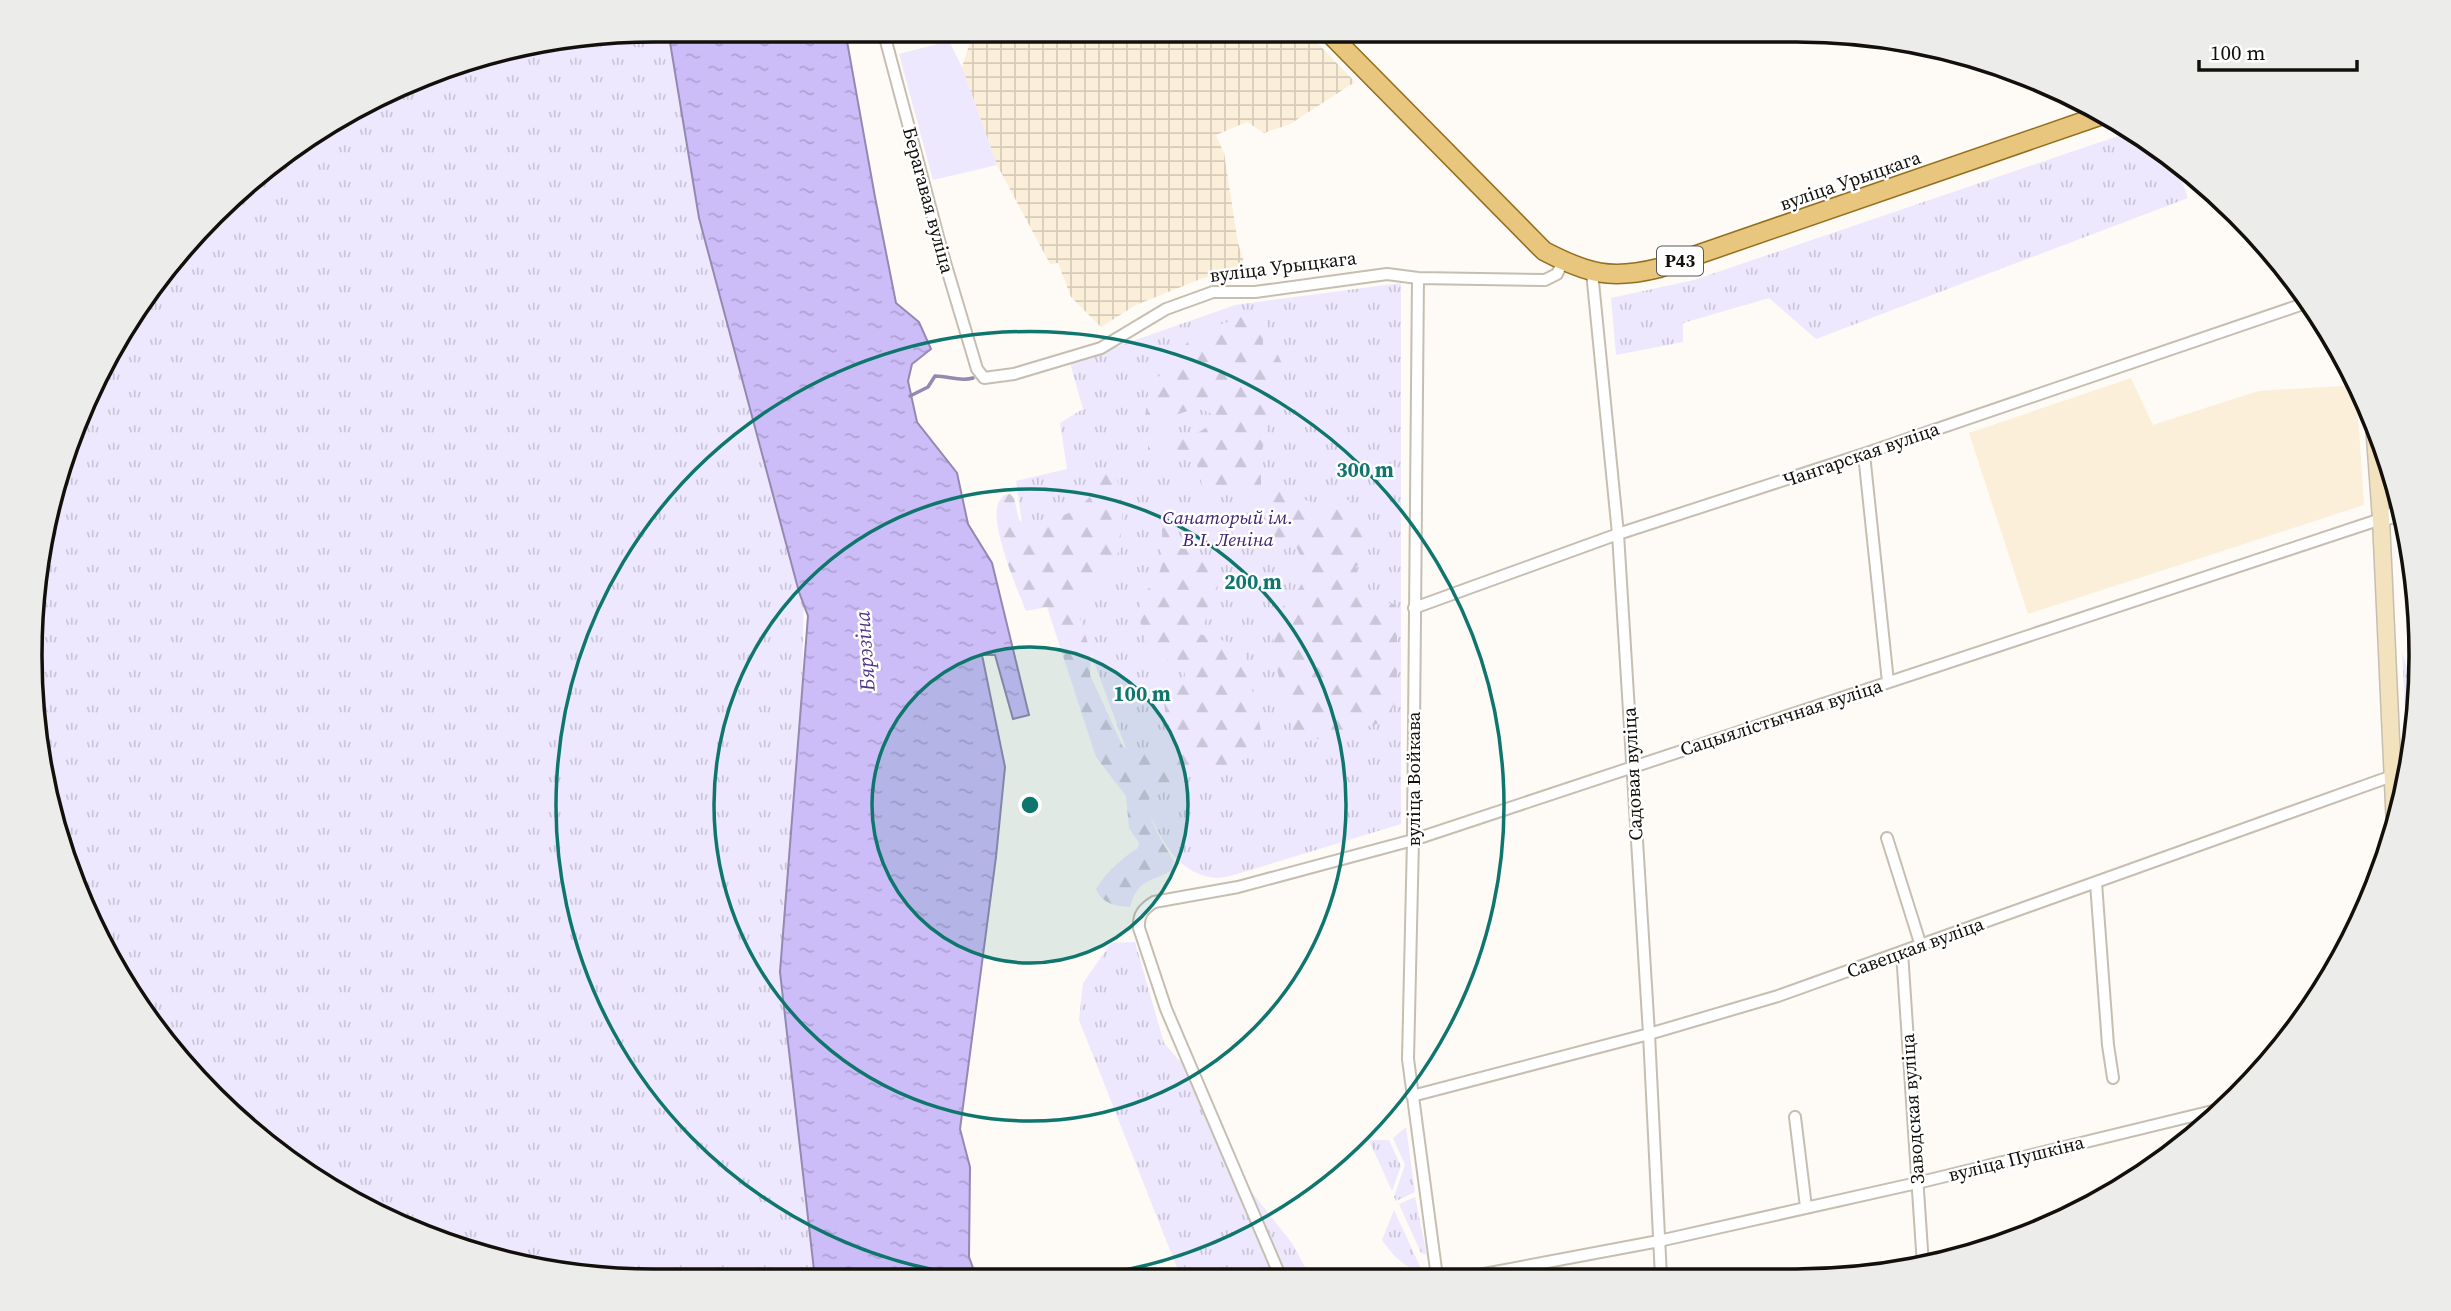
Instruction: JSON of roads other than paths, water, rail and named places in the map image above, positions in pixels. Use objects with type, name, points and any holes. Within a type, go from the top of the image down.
[{"type":"main road","name":"вуліца Урыцкага","points":[[1339,42],[1544,251],[1592,272],[1612,276],[1632,275],[1659,268],[2092,119]]},
{"type":"main road","points":[[2377,460],[2399,763]]},
{"type":"street","name":"Берагавая вуліца","points":[[886,42],[944,259],[977,369]]},
{"type":"street","name":"вуліца Урыцкага","points":[[977,369],[984,378],[1014,374],[1101,348],[1166,309],[1213,292],[1255,292],[1387,274],[1418,278],[1545,280],[1556,274],[1563,261]]},
{"type":"street","name":"Садовая вуліца","points":[[1592,272],[1618,534],[1661,1269]]},
{"type":"street","name":"вуліца Войкава","points":[[1418,278],[1413,840],[1408,1059],[1436,1269]]},
{"type":"street","name":"Чангарская вуліца","points":[[1414,608],[1618,534],[1864,454],[2299,305]]},
{"type":"street","points":[[1864,454],[1888,682]]},
{"type":"street","name":"Сацыялістычная вуліца","points":[[1277,1269],[1166,1009],[1139,928],[1138,918],[1144,908],[1154,902],[1238,887],[1413,840],[2392,515]]},
{"type":"street","name":"Савецкая вуліца","points":[[1412,1096],[1649,1034],[1778,996],[2397,775]]},
{"type":"street","points":[[1887,838],[1921,946]]},
{"type":"street","points":[[2096,883],[2108,1045],[2113,1078]]},
{"type":"street","name":"Заводская вуліца","points":[[1902,952],[1922,1255]]},
{"type":"street","name":"вуліца Пушкіна","points":[[1510,1269],[1659,1241],[1807,1208],[2204,1113]]},
{"type":"street","points":[[1795,1117],[1807,1208]]},
{"type":"water","name":"Бярэзіна","points":[[670,42],[847,42],[896,303],[919,322],[931,349],[912,364],[908,381],[917,422],[957,473],[968,524],[992,563],[1029,715],[1013,719],[995,655],[982,655],[1005,767],[996,857],[960,1129],[970,1167],[969,1257],[973,1269],[814,1269],[780,972],[808,616],[799,592],[699,218]]},
{"type":"waterway","points":[[910,396],[928,387],[935,376],[973,378]]},
{"type":"park label","name":"Санаторый ім. В.І. Леніна","points":[[1228,528]]}]
